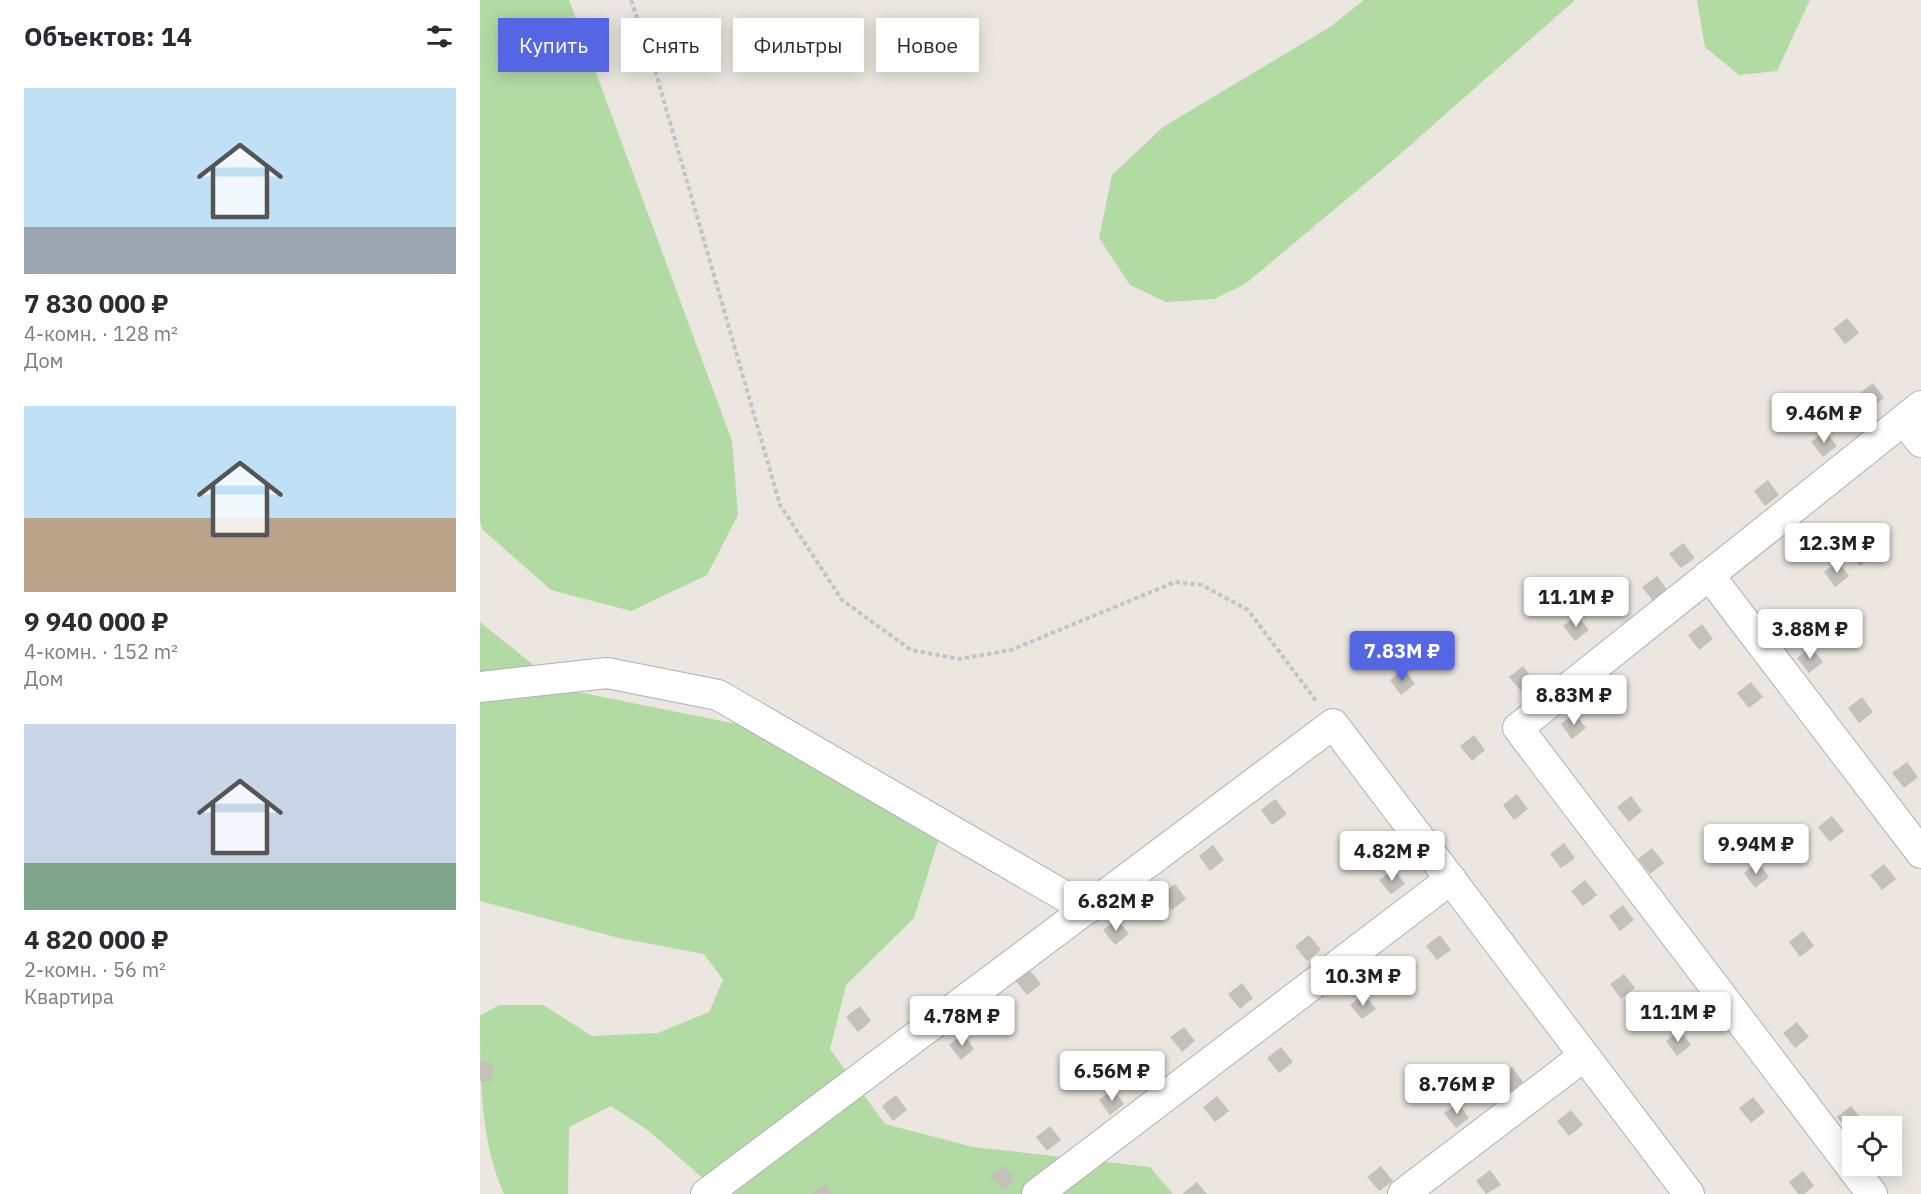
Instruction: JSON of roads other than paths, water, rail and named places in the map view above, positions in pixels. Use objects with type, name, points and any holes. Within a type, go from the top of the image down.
[{"type":"lane","points":[[1872,1194],[1518,728],[1709,575],[1915,422]]},
{"type":"lane","points":[[1709,575],[1921,853]]},
{"type":"lane","points":[[480,687],[607,673],[718,694],[1087,909]]},
{"type":"lane","points":[[706,1194],[1333,724],[1689,1194]]},
{"type":"lane","points":[[1037,1194],[1450,879]]},
{"type":"lane","points":[[1403,1194],[1584,1056]]}]
